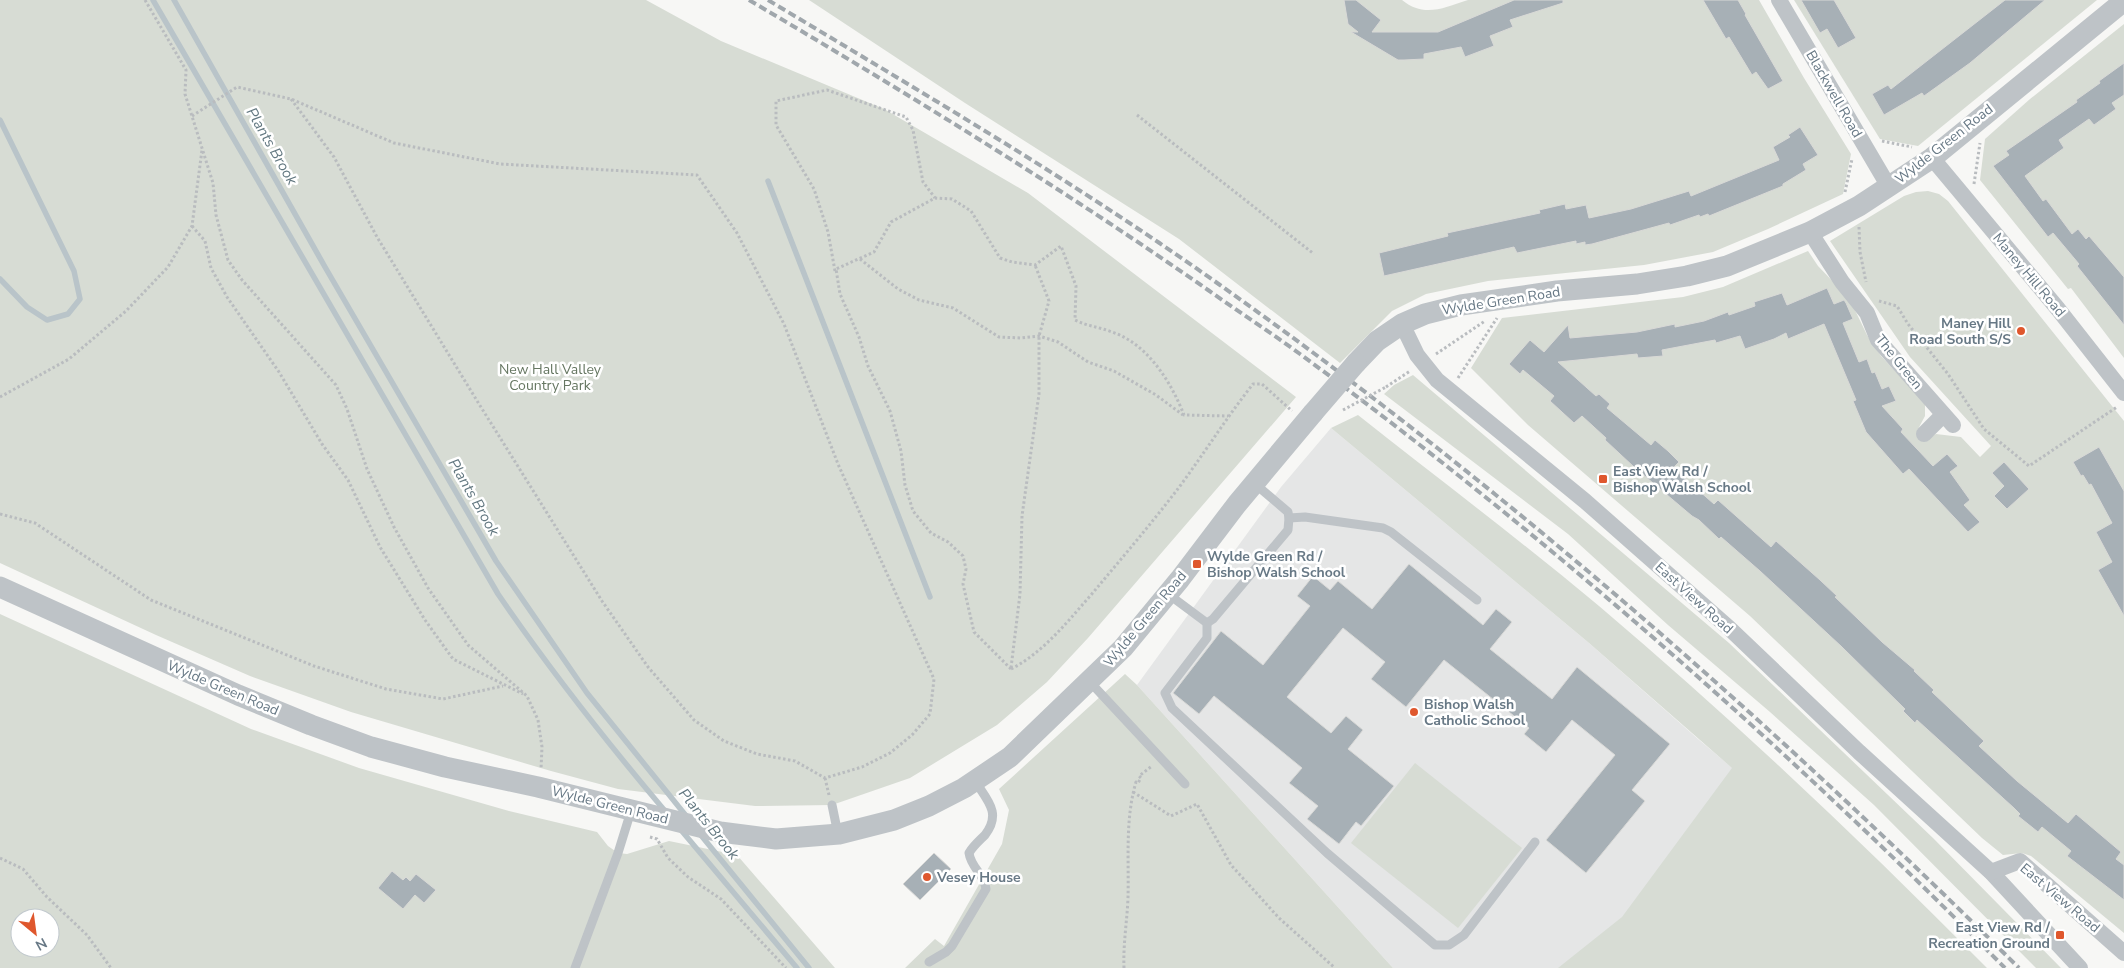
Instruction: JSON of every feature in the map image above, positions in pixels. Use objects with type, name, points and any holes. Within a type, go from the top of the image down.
[{"type":"street","name":"Blackwell Road","points":[[1778,0],[1889,187]]},
{"type":"street","name":"Wylde Green Road","points":[[0,587],[154,658],[311,725],[371,747],[538,787],[628,820],[662,818],[720,832],[776,838],[838,834],[894,820],[928,806],[975,781],[1010,757],[1090,682],[1123,648],[1313,412],[1377,341],[1402,324],[1425,314],[1461,305],[1557,291],[1637,284],[1687,276],[1727,266],[1810,232],[1859,206],[1932,158],[2124,1]]},
{"type":"street","name":"Maney Hill Road","points":[[1932,158],[2058,309],[2124,393]]},
{"type":"street","name":"The Green","points":[[1810,232],[1842,282],[1867,313],[1878,340],[1948,420],[1924,434]]},
{"type":"street","name":"East View Road","points":[[1402,324],[1417,355],[1437,380],[1585,502],[1722,622],[1859,752],[1991,872],[2080,968]]},
{"type":"street","name":"East View Road","points":[[1991,872],[2020,861],[2124,953]]},
{"type":"lane","points":[[1207,623],[1213,619],[1288,530],[1290,518],[1288,512],[1254,483]]},
{"type":"lane","points":[[1290,518],[1305,517],[1383,528],[1391,532],[1477,600]]},
{"type":"lane","points":[[1167,594],[1207,623]]},
{"type":"lane","points":[[1207,623],[1207,638],[1165,694],[1172,708],[1327,852],[1435,944],[1449,945],[1464,935],[1535,842]]},
{"type":"lane","points":[[1090,682],[1185,784]]},
{"type":"lane","points":[[929,962],[952,946],[986,889],[985,881],[970,861],[969,853],[987,832],[993,808],[975,781]]},
{"type":"lane","points":[[832,805],[838,834]]},
{"type":"lane","points":[[575,968],[628,820]]},
{"type":"path","points":[[145,0],[186,70],[186,94],[213,182],[216,215],[228,260],[242,280],[336,385],[347,409],[367,469],[394,526],[434,596],[468,645],[527,696],[538,720],[542,748],[538,787]]},
{"type":"path","points":[[192,116],[237,87],[291,99],[394,143],[500,164],[697,175],[737,233],[784,324],[838,464],[934,678],[930,714],[912,735],[890,753],[862,768],[825,778],[796,760],[757,754],[724,741],[694,720],[648,667],[602,601],[377,237],[334,157],[291,99]]},
{"type":"path","points":[[837,276],[828,232],[814,189],[776,125],[776,101],[827,90],[906,118],[913,130],[923,182],[935,198]]},
{"type":"path","points":[[1970,204],[1985,113]]},
{"type":"path","points":[[1137,115],[1314,254]]},
{"type":"path","points":[[0,397],[69,359],[126,310],[168,267],[192,226],[202,147]]},
{"type":"path","points":[[1011,669],[974,632],[962,584],[966,569],[963,556],[948,542],[931,533],[913,511],[905,486],[901,451],[890,411],[868,366],[859,337],[840,294],[836,269],[874,252],[891,222],[935,198],[952,199],[971,211],[1000,258],[1012,262],[1035,265],[1061,246],[1076,286],[1075,320],[1085,325],[1114,332],[1142,349],[1164,374],[1184,415]]},
{"type":"path","points":[[1859,206],[1860,252],[1866,284]]},
{"type":"path","points":[[192,226],[205,241],[211,268],[227,297],[279,372],[322,444],[348,480],[380,547],[425,620],[453,659],[503,686],[527,696]]},
{"type":"path","points":[[860,259],[919,300],[953,308],[999,337],[1021,338],[1040,336],[1058,342],[1088,362],[1114,371],[1156,395],[1184,415],[1228,416]]},
{"type":"path","points":[[1011,669],[1020,594],[1022,516],[1039,394],[1040,336],[1048,301],[1035,265]]},
{"type":"path","points":[[1874,296],[1878,301],[1897,306],[1908,324],[1948,374],[1984,429],[2029,466],[2124,403]]},
{"type":"path","points":[[1494,316],[1499,314]]},
{"type":"path","points":[[1439,361],[1435,354],[1487,320]]},
{"type":"path","points":[[1336,413],[1386,387],[1411,371],[1423,383],[1437,380]]},
{"type":"path","points":[[1453,374],[1458,378]]},
{"type":"path","points":[[1011,669],[1028,660],[1043,648],[1113,569],[1180,486],[1228,416],[1253,384],[1262,384],[1294,412],[1289,420]]},
{"type":"path","points":[[0,514],[35,523],[151,600],[314,666],[386,689],[443,699],[503,686]]},
{"type":"path","points":[[1124,968],[1123,950],[1128,900],[1128,826],[1132,792],[1136,782],[1138,783],[1141,778],[1139,776],[1162,758]]},
{"type":"path","points":[[1132,792],[1170,816],[1197,804],[1232,866],[1279,918],[1335,968]]},
{"type":"path","points":[[628,820],[657,839],[668,858],[688,876],[721,899],[786,968]]},
{"type":"path","points":[[0,858],[23,869],[47,896],[88,935],[111,968]]},
{"type":"shaded area","name":"Bishop Walsh Catholic School","points":[[1331,428],[1589,643],[1698,739],[1933,937],[1960,968],[1393,968],[1137,685],[1281,487]]},
{"type":"green space","name":"New Hall Valley Country Park","points":[[0,0],[646,0],[721,41],[884,109],[1028,193],[1296,397],[1088,638],[1047,682],[997,725],[910,778],[832,805],[755,806],[618,789],[351,712],[250,676],[0,563]]},
{"type":"green space","points":[[809,0],[1402,0],[1418,9],[1434,10],[1468,0],[1759,0],[1851,154],[1843,194],[1713,252],[1644,265],[1488,281],[1426,294],[1392,311],[1340,363],[1179,239],[965,103]]},
{"type":"green space","points":[[1794,0],[2097,0],[1918,146],[1880,139]]},
{"type":"green space","points":[[2124,24],[2124,358],[2071,288],[2068,289],[1980,180],[1985,139],[2030,99]]},
{"type":"green space","points":[[1928,191],[1939,194],[1948,201],[2124,421],[2124,933],[2031,856],[2022,853],[2003,855],[1982,838],[1750,616],[1528,425],[1471,368],[1502,318],[1683,297],[1723,287],[1808,251],[1818,266],[1844,293],[1881,356],[1925,403],[1925,416],[1917,431],[1926,440],[1936,434],[1961,437],[1980,457],[1991,446],[1910,357],[1830,241],[1904,196]]},
{"type":"green space","points":[[1413,375],[1729,643],[1933,838],[2061,968],[2036,968],[1874,805],[1770,712],[1668,625],[1568,534],[1384,394],[1394,385]]},
{"type":"green space","points":[[1358,415],[1540,558],[1649,649],[1797,783],[1987,968],[1558,968],[1622,917],[1732,768],[1589,643],[1331,428]]},
{"type":"green space","points":[[0,614],[251,729],[359,768],[509,811],[597,832],[608,846],[618,853],[627,854],[669,841],[737,855],[835,968],[0,968]]},
{"type":"green space","points":[[1125,674],[1393,968],[905,968],[935,939],[944,946],[1002,844],[1009,810],[999,789]]},
{"type":"green space","points":[[1415,763],[1522,848],[1458,928],[1351,843]]},
{"type":"building","points":[[1344,0],[1356,0],[1381,20],[1372,32],[1438,32],[1514,0],[1563,0],[1563,3],[1510,20],[1513,27],[1490,36],[1494,46],[1465,57],[1461,47],[1424,54],[1424,59],[1398,60],[1351,32],[1358,32],[1348,24]]},
{"type":"building","points":[[1703,0],[1738,0],[1783,81],[1768,89],[1756,72],[1752,75],[1729,37],[1726,39]]},
{"type":"building","points":[[1801,0],[1834,0],[1856,38],[1838,48],[1827,29],[1820,33]]},
{"type":"building","points":[[2005,0],[2045,0],[1970,63],[1924,96],[1922,93],[1884,115],[1872,94],[1888,85],[1891,89]]},
{"type":"building","points":[[2124,63],[2124,95],[2112,103],[2116,109],[2094,125],[2089,119],[2059,140],[2064,148],[2025,176],[2043,201],[2046,199],[2072,234],[2078,229],[2086,239],[2089,236],[2124,277],[2124,325],[2077,266],[2079,264],[2053,233],[2048,237],[1993,166],[2009,155],[2006,151],[2077,102],[2076,100]]},
{"type":"building","points":[[1800,127],[1818,155],[1803,164],[1806,170],[1783,184],[1783,186],[1709,216],[1708,214],[1700,217],[1699,215],[1670,225],[1669,223],[1592,244],[1585,245],[1585,242],[1576,244],[1576,241],[1517,253],[1514,247],[1384,276],[1379,253],[1448,236],[1447,233],[1540,213],[1539,210],[1565,204],[1566,209],[1586,205],[1589,218],[1631,209],[1689,191],[1691,196],[1779,160],[1773,147],[1790,137],[1788,135]]},
{"type":"building","points":[[1827,288],[1834,304],[1844,300],[1853,319],[1843,323],[1859,362],[1867,359],[1872,373],[1875,372],[1882,389],[1889,386],[1896,401],[1882,406],[1903,429],[1901,432],[1933,466],[1947,454],[1958,466],[1950,472],[1970,500],[1964,505],[1980,522],[1968,532],[1909,469],[1903,474],[1866,432],[1853,401],[1856,400],[1824,324],[1788,339],[1786,333],[1745,349],[1740,336],[1716,343],[1715,340],[1662,350],[1663,356],[1638,358],[1637,354],[1558,362],[1596,396],[1599,394],[1610,404],[1607,408],[1651,445],[1655,440],[1668,451],[1679,462],[1673,468],[1714,504],[1718,500],[1771,547],[1776,541],[1820,580],[1882,642],[1915,670],[1934,690],[1932,692],[1984,741],[1979,746],[2017,781],[2068,823],[2076,814],[2121,852],[2116,859],[2124,865],[2124,900],[2067,856],[2071,851],[2042,827],[2038,832],[2018,816],[2020,814],[2014,808],[1917,720],[1915,723],[1903,711],[1905,709],[1842,647],[1721,537],[1719,539],[1699,520],[1634,467],[1582,416],[1574,423],[1550,401],[1554,396],[1523,370],[1520,374],[1509,364],[1530,340],[1544,352],[1568,325],[1570,338],[1637,332],[1675,324],[1675,327],[1704,321],[1728,312],[1729,315],[1755,306],[1754,302],[1782,293],[1787,305]]},
{"type":"building","points":[[2099,447],[2124,491],[2124,616],[2098,570],[2112,562],[2096,532],[2112,523],[2091,484],[2089,485],[2083,475],[2081,476],[2073,462]]},
{"type":"building","points":[[2004,462],[2029,489],[2007,509],[1994,496],[2004,486],[1992,473]]},
{"type":"building","points":[[1409,564],[1483,625],[1496,609],[1512,622],[1490,649],[1552,699],[1577,667],[1670,744],[1632,790],[1645,801],[1586,873],[1546,840],[1615,755],[1572,720],[1546,752],[1524,734],[1529,728],[1444,660],[1406,707],[1371,679],[1385,662],[1343,628],[1287,697],[1331,733],[1346,716],[1363,730],[1348,749],[1394,786],[1361,826],[1356,822],[1339,844],[1307,819],[1318,806],[1289,783],[1302,768],[1214,696],[1199,714],[1173,693],[1221,631],[1263,665],[1310,606],[1297,596],[1313,576],[1330,590],[1338,581],[1372,609]]},
{"type":"building","name":"Vesey House","points":[[934,853],[951,869],[920,900],[903,884]]},
{"type":"building","points":[[392,871],[403,880],[406,877],[410,881],[416,874],[436,890],[424,903],[415,895],[403,909],[378,888]]},
{"type":"waterway","points":[[153,0],[498,594],[579,705],[665,811]]},
{"type":"waterway","name":"Plants Brook","points":[[174,0],[325,267],[496,561],[587,693],[687,817]]},
{"type":"waterway","points":[[0,120],[74,271],[80,299],[68,314],[47,320],[27,307],[0,279]]},
{"type":"waterway","points":[[768,181],[930,597]]},
{"type":"waterway","points":[[681,830],[797,968]]},
{"type":"waterway","name":"Plants Brook","points":[[700,834],[809,968]]},
{"type":"railway","points":[[749,0],[924,105],[1096,214],[1289,346],[1393,424],[1576,571],[1752,725],[1838,805],[2005,968]]},
{"type":"railway","points":[[768,0],[997,138],[1110,210],[1220,285],[1326,362],[1533,525],[1633,610],[1829,786],[2019,968]]},
{"type":"place","name":"Maney Hill Road South S/S","points":[[2021,331]]},
{"type":"place","name":"East View Rd / Bishop Walsh School","points":[[1603,479]]},
{"type":"place","name":"Wylde Green Rd / Bishop Walsh School","points":[[1197,564]]},
{"type":"place","name":"Bishop Walsh Catholic School","points":[[1414,712]]},
{"type":"place","name":"Vesey House","points":[[927,877]]},
{"type":"place","name":"East View Rd / Recreation Ground","points":[[2060,935]]}]
